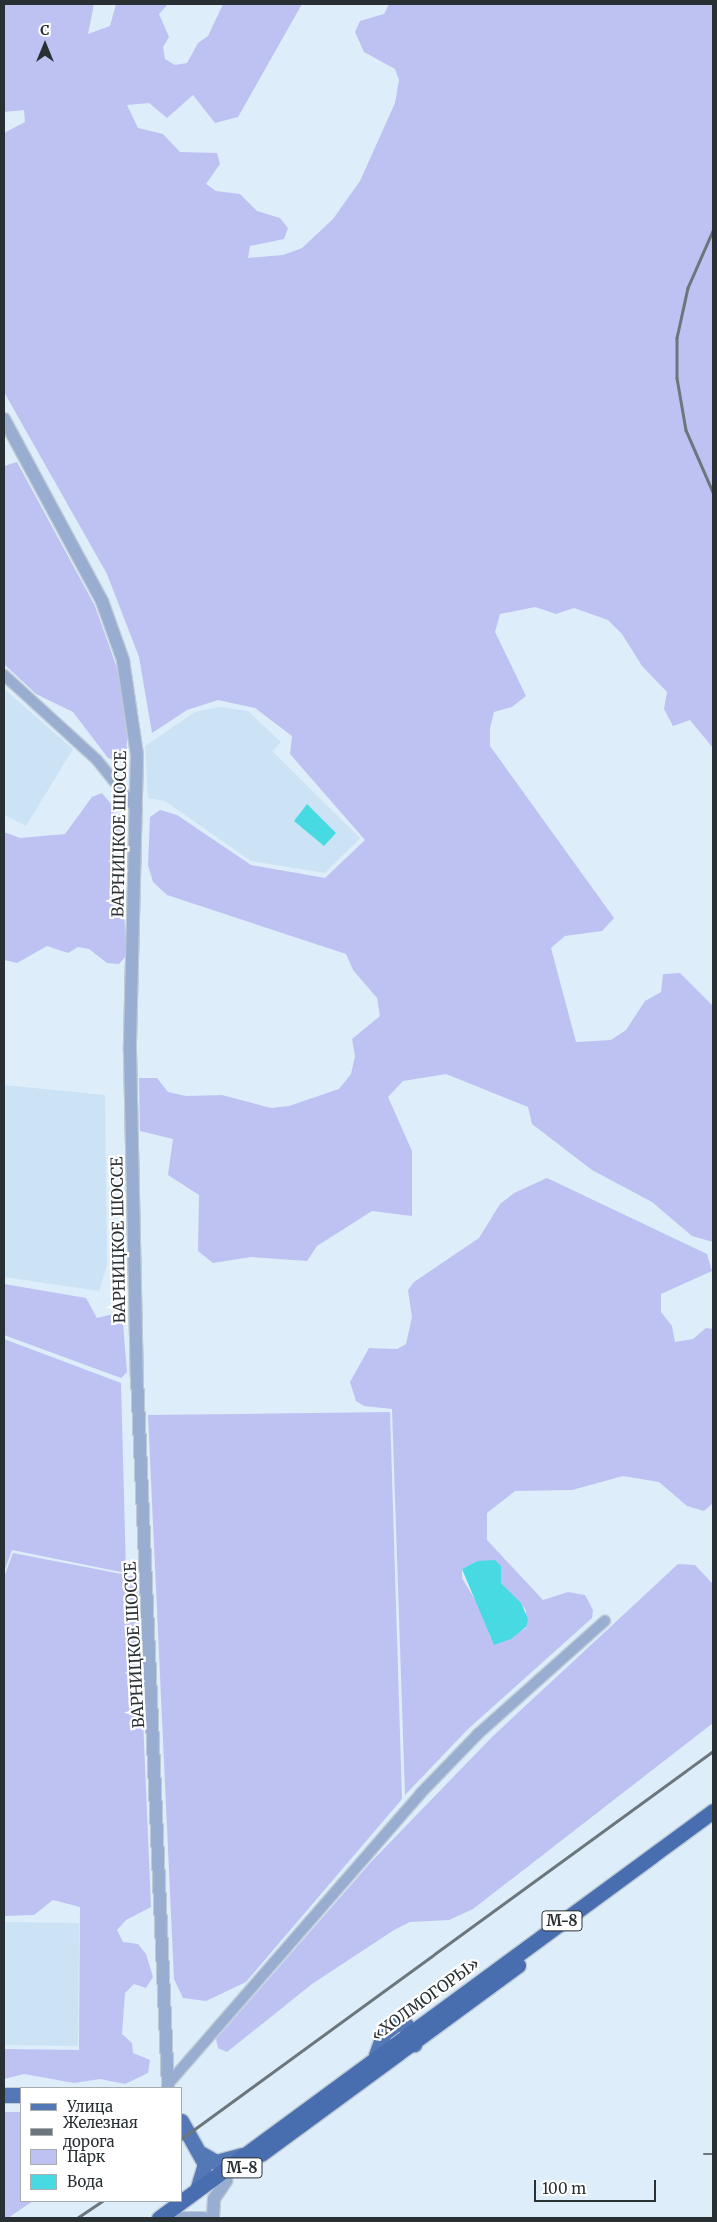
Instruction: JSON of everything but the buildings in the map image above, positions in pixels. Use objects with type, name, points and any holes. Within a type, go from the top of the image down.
[{"type":"highway","name":"«ХОЛМОГОРЫ»","points":[[174,2218],[226,2181],[713,1811]]},
{"type":"highway","name":"«ХОЛМОГОРЫ»","points":[[182,2201],[376,2055],[412,2038],[713,1823]]},
{"type":"highway","name":"«ХОЛМОГОРЫ»","points":[[159,2218],[180,2202]]},
{"type":"main road","points":[[4,2095],[20,2095]]},
{"type":"main road","points":[[182,2123],[202,2154],[205,2172],[196,2190]]},
{"type":"main road","points":[[202,2154],[216,2162],[243,2155]]},
{"type":"street","name":"ВАРНИЦКОЕ ШОССЕ","points":[[4,419],[102,601],[122,660],[137,755],[130,1051],[137,1377],[169,2086]]},
{"type":"street","points":[[4,675],[97,760],[137,810]]},
{"type":"street","points":[[169,2086],[421,1793],[478,1734],[605,1621]]},
{"type":"street","points":[[213,2218],[214,2199],[226,2181]]},
{"type":"street","points":[[180,2218],[204,2218]]},
{"type":"shaded area","points":[[4,689],[73,749],[26,826],[4,815]]},
{"type":"shaded area","points":[[219,707],[248,711],[281,742],[272,751],[360,838],[325,873],[251,861],[165,801],[148,798],[145,746],[195,712]]},
{"type":"shaded area","points":[[4,1085],[105,1095],[107,1265],[99,1291],[4,1277]]},
{"type":"shaded area","points":[[4,1922],[79,1923],[78,2046],[4,2045]]},
{"type":"green space","points":[[4,4],[94,4],[88,34],[110,26],[116,4],[168,4],[159,14],[169,37],[163,47],[165,59],[175,65],[187,63],[198,43],[208,36],[223,4],[302,4],[238,117],[215,123],[193,95],[167,118],[149,103],[127,105],[138,128],[163,134],[180,152],[217,153],[220,164],[206,184],[216,191],[240,194],[257,211],[280,218],[288,228],[284,239],[250,246],[248,258],[283,255],[302,248],[333,219],[360,181],[395,103],[399,80],[395,69],[364,52],[355,32],[360,21],[384,14],[389,4],[713,4],[713,748],[690,720],[673,726],[664,709],[667,692],[642,666],[622,634],[608,620],[574,608],[556,614],[535,607],[500,614],[495,632],[526,696],[512,707],[494,712],[490,728],[490,746],[614,918],[602,931],[565,936],[551,948],[576,1042],[611,1040],[626,1030],[645,1001],[661,992],[663,974],[680,973],[713,1006],[713,1242],[692,1236],[652,1202],[592,1170],[532,1124],[528,1107],[446,1074],[403,1081],[388,1097],[412,1151],[412,1216],[372,1211],[317,1246],[307,1261],[251,1257],[213,1263],[198,1251],[199,1195],[168,1175],[173,1139],[140,1131],[139,1078],[157,1078],[168,1092],[186,1096],[222,1095],[271,1108],[289,1106],[339,1089],[351,1074],[355,1056],[352,1039],[380,1016],[377,998],[353,970],[346,954],[167,895],[153,882],[148,865],[150,817],[160,810],[177,815],[251,865],[325,878],[365,840],[290,754],[292,736],[255,708],[218,700],[187,710],[152,733],[139,657],[107,574],[4,392],[4,133],[25,122],[24,110],[4,112]]},
{"type":"green space","points":[[17,462],[95,606],[117,668],[128,724],[126,758],[120,762],[108,758],[73,712],[36,694],[4,664],[4,466]]},
{"type":"green space","points":[[102,793],[116,810],[121,833],[126,956],[119,964],[107,963],[89,949],[78,947],[68,953],[47,946],[17,963],[4,960],[4,832],[20,838],[65,834],[92,797]]},
{"type":"green space","points":[[547,1178],[707,1254],[712,1271],[661,1294],[661,1312],[672,1326],[675,1342],[693,1339],[706,1328],[713,1329],[713,1503],[704,1511],[687,1506],[659,1482],[623,1476],[572,1490],[515,1491],[487,1513],[487,1540],[543,1600],[568,1592],[585,1595],[593,1610],[592,1618],[468,1729],[405,1795],[392,1409],[364,1406],[356,1401],[350,1382],[369,1348],[397,1349],[406,1344],[412,1317],[408,1290],[414,1282],[479,1238],[500,1204],[514,1193]],"holes":[[[477,1561],[501,1566],[501,1583],[526,1610],[526,1628],[518,1633],[490,1637],[486,1618],[462,1578],[462,1569]]]},
{"type":"green space","points":[[4,1284],[86,1298],[97,1318],[122,1312],[127,1372],[121,1378],[4,1335]]},
{"type":"green space","points":[[4,1339],[121,1383],[126,1573],[12,1550],[4,1572]]},
{"type":"green space","points":[[390,1412],[402,1799],[246,1982],[206,2001],[183,1998],[174,1979],[148,1415]]},
{"type":"green space","points":[[13,1553],[137,1577],[151,1907],[126,1920],[117,1930],[123,1942],[138,1944],[146,1954],[153,1977],[146,1988],[134,1984],[125,1993],[122,2034],[132,2043],[133,2053],[150,2060],[148,2073],[125,2084],[100,2079],[74,2083],[24,2074],[4,2079],[4,2049],[79,2050],[80,1907],[53,1900],[34,1915],[4,1916],[4,1577]]},
{"type":"green space","points":[[678,1564],[695,1565],[713,1584],[713,1723],[473,1909],[449,1920],[410,1922],[394,1930],[312,1984],[227,2052],[218,2048],[216,2039],[371,1862],[492,1737]]},
{"type":"green space","points":[[4,2112],[20,2112],[20,2202],[32,2202],[8,2218],[4,2218]]},
{"type":"water","points":[[307,804],[336,833],[324,846],[294,821]]},
{"type":"water","points":[[495,1560],[501,1566],[501,1583],[521,1603],[528,1619],[526,1627],[511,1639],[494,1645],[462,1569],[477,1561]]},
{"type":"railway","points":[[713,231],[688,288],[677,338],[677,378],[686,430],[713,492]]},
{"type":"railway","points":[[182,2138],[713,1751]]},
{"type":"railway","points":[[704,2154],[713,2154]]},
{"type":"railway","points":[[77,2218],[101,2202]]}]
